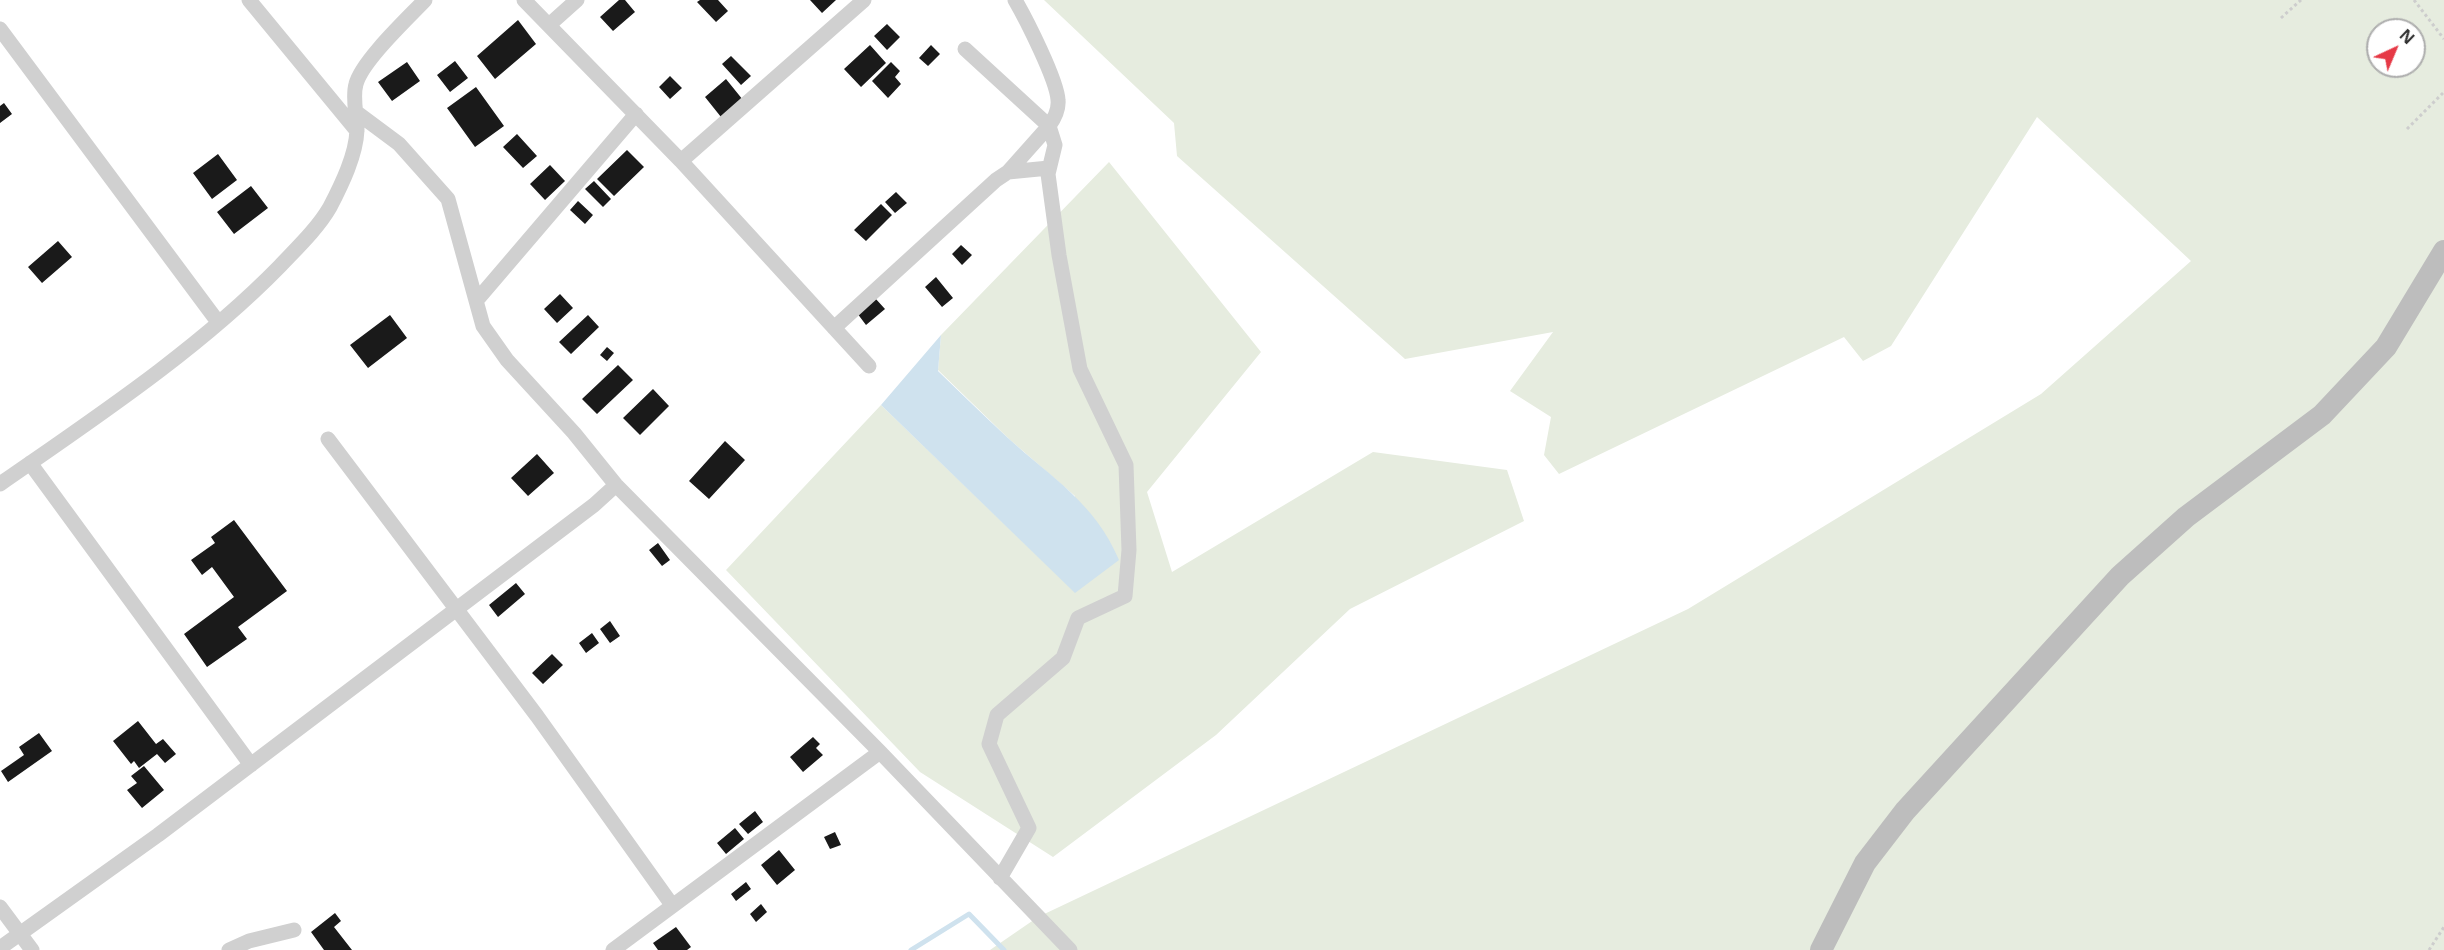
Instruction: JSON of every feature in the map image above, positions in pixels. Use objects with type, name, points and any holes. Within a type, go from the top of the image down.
[{"type":"main road","points":[[1821,950],[1865,862],[1905,811],[2120,576],[2186,517],[2322,415],[2386,347],[2444,251]]},
{"type":"street","points":[[249,0],[357,131]]},
{"type":"street","points":[[0,484],[137,386],[218,322],[261,286],[299,246],[329,208],[351,160],[357,131],[356,85],[365,66],[425,0]]},
{"type":"street","points":[[524,0],[681,161],[869,366]]},
{"type":"street","points":[[549,25],[577,0]]},
{"type":"street","points":[[681,161],[864,0]]},
{"type":"street","points":[[834,328],[1008,172],[1055,118],[1058,99],[1031,28],[1015,0]]},
{"type":"street","points":[[0,30],[218,322]]},
{"type":"street","points":[[965,49],[1049,126],[1056,145],[1049,168],[1059,255],[1080,369],[1126,465],[1130,550],[1125,596],[1078,618],[1064,658],[997,715],[989,744],[1029,828],[1000,878]]},
{"type":"street","points":[[356,112],[399,144],[448,199],[483,326],[507,360],[574,433],[616,485],[880,752],[1070,950]]},
{"type":"street","points":[[477,300],[636,114]]},
{"type":"street","points":[[1008,172],[1049,168]]},
{"type":"street","points":[[328,439],[537,716],[672,906]]},
{"type":"street","points":[[30,463],[251,765]]},
{"type":"street","points":[[0,948],[158,836],[594,505],[616,485]]},
{"type":"street","points":[[613,950],[880,752]]},
{"type":"street","points":[[0,908],[32,950]]},
{"type":"street","points":[[229,950],[249,941],[294,930]]},
{"type":"path","points":[[2281,18],[2301,0]]},
{"type":"path","points":[[2414,0],[2444,39]]},
{"type":"path","points":[[2407,129],[2444,92]]},
{"type":"path","points":[[2429,950],[2444,927]]},
{"type":"shaded area","points":[[1044,0],[2444,0],[2444,950],[990,950],[1038,917],[1688,609],[2041,394],[2191,261],[2037,117],[1891,346],[1863,361],[1844,337],[1559,474],[1544,455],[1551,417],[1510,391],[1553,332],[1405,359],[1177,156],[1174,123]]},
{"type":"shaded area","points":[[1109,162],[1261,352],[1147,492],[1172,572],[1373,452],[1507,470],[1524,521],[1350,609],[1216,735],[1053,857],[920,772],[726,570],[881,405],[1075,592],[1075,496],[1009,439],[938,370],[941,335]]},
{"type":"water","points":[[941,335],[938,371],[1008,438],[1071,493],[1098,523],[1109,540],[1119,560],[1075,593],[881,405]]},
{"type":"building","points":[[619,0],[625,0],[635,12],[613,31],[600,17]]},
{"type":"building","points":[[718,0],[728,11],[716,22],[697,2]]},
{"type":"building","points":[[810,0],[836,0],[822,13]]},
{"type":"building","points":[[518,20],[536,44],[495,79],[477,56]]},
{"type":"building","points":[[887,24],[900,37],[887,50],[874,36]]},
{"type":"building","points":[[870,45],[886,63],[861,87],[844,69]]},
{"type":"building","points":[[931,45],[940,54],[928,66],[919,58]]},
{"type":"building","points":[[731,56],[751,76],[741,85],[722,64]]},
{"type":"building","points":[[455,61],[468,78],[450,92],[437,75]]},
{"type":"building","points":[[407,62],[420,81],[392,101],[378,82]]},
{"type":"building","points":[[891,62],[900,71],[895,77],[901,84],[888,98],[872,81]]},
{"type":"building","points":[[670,76],[682,88],[670,99],[659,87]]},
{"type":"building","points":[[726,79],[743,100],[721,117],[705,97]]},
{"type":"building","points":[[476,87],[504,126],[475,147],[447,108]]},
{"type":"building","points":[[4,103],[12,114],[0,123],[0,106]]},
{"type":"building","points":[[517,134],[537,156],[523,168],[503,147]]},
{"type":"building","points":[[627,150],[644,167],[614,196],[597,179]]},
{"type":"building","points":[[218,154],[237,180],[212,199],[193,173]]},
{"type":"building","points":[[550,165],[565,181],[545,200],[530,184]]},
{"type":"building","points":[[594,181],[611,199],[603,207],[585,189]]},
{"type":"building","points":[[251,186],[268,208],[234,234],[217,212]]},
{"type":"building","points":[[896,192],[907,203],[895,213],[885,202]]},
{"type":"building","points":[[578,201],[593,215],[585,224],[570,210]]},
{"type":"building","points":[[881,204],[892,215],[866,241],[854,230]]},
{"type":"building","points":[[58,241],[72,257],[42,283],[28,267]]},
{"type":"building","points":[[961,245],[972,255],[962,265],[952,254]]},
{"type":"building","points":[[936,277],[953,298],[942,307],[925,287]]},
{"type":"building","points":[[560,294],[573,308],[557,323],[544,309]]},
{"type":"building","points":[[875,298],[885,309],[866,325],[857,313]]},
{"type":"building","points":[[390,315],[407,338],[368,368],[350,345]]},
{"type":"building","points":[[588,315],[599,327],[571,354],[559,342]]},
{"type":"building","points":[[607,347],[614,353],[607,361],[600,355]]},
{"type":"building","points":[[618,365],[633,380],[597,414],[582,399]]},
{"type":"building","points":[[653,389],[669,406],[640,435],[623,418]]},
{"type":"building","points":[[725,441],[745,460],[709,499],[689,481]]},
{"type":"building","points":[[537,454],[554,473],[528,496],[511,478]]},
{"type":"building","points":[[234,520],[287,591],[238,627],[247,639],[207,667],[184,634],[234,597],[212,567],[202,575],[191,560],[215,543],[211,537]]},
{"type":"building","points":[[658,543],[670,560],[662,566],[649,550]]},
{"type":"building","points":[[516,583],[525,594],[498,617],[489,605]]},
{"type":"building","points":[[610,621],[620,636],[610,643],[600,629]]},
{"type":"building","points":[[592,633],[599,643],[586,653],[579,643]]},
{"type":"building","points":[[552,654],[563,665],[543,684],[532,673]]},
{"type":"building","points":[[138,721],[156,744],[163,739],[176,754],[165,763],[157,754],[139,768],[134,761],[131,764],[113,741]]},
{"type":"building","points":[[39,733],[52,751],[8,782],[1,771],[24,755],[19,747]]},
{"type":"building","points":[[813,737],[820,744],[816,748],[823,755],[803,772],[790,757]]},
{"type":"building","points":[[144,766],[164,790],[142,808],[127,790],[137,783],[131,776]]},
{"type":"building","points":[[755,811],[763,822],[748,834],[739,824]]},
{"type":"building","points":[[735,828],[744,839],[726,854],[717,843]]},
{"type":"building","points":[[835,832],[841,845],[830,849],[824,837]]},
{"type":"building","points":[[779,850],[795,870],[777,885],[761,865]]},
{"type":"building","points":[[746,882],[751,889],[736,901],[731,894]]},
{"type":"building","points":[[761,904],[767,912],[756,922],[750,914]]},
{"type":"building","points":[[335,913],[341,921],[334,927],[352,950],[324,950],[311,932]]},
{"type":"building","points":[[676,927],[691,947],[687,950],[658,950],[653,943]]},
{"type":"waterway","points":[[911,950],[969,914],[1004,950]]}]
